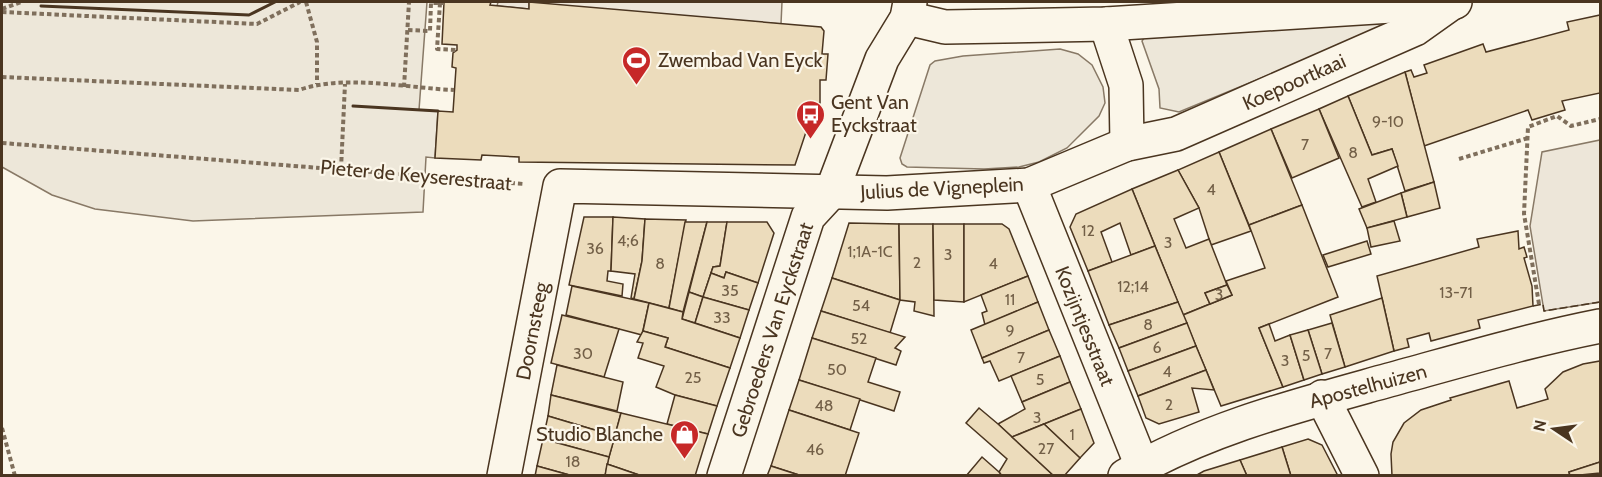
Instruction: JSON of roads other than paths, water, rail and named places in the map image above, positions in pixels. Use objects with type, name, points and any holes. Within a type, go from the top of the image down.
[{"type":"street","name":"Koepoortkaai","points":[[1106,24],[1454,2]]},
{"type":"street","name":"Koepoortkaai","points":[[1127,144],[1176,134],[1404,34],[1454,2]]},
{"type":"street","name":"Julius de Vigneplein","points":[[1106,24],[945,27],[909,10],[882,59],[832,191],[887,193],[1029,185],[1127,144]]},
{"type":"street","points":[[1106,24],[1126,85],[1127,144]]},
{"type":"street","name":"Kozijntjesstraat","points":[[1029,185],[1133,471]]},
{"type":"street","name":"Doornsteeg","points":[[504,476],[560,186],[832,191]]},
{"type":"street","name":"Gebroeders Van Eyckstraat","points":[[724,476],[808,217],[832,191]]},
{"type":"street","name":"Apostelhuizen","points":[[1133,471],[1209,434],[1322,397],[1547,336],[1600,326]]},
{"type":"street","points":[[1322,397],[1362,476]]},
{"type":"place","name":"Zwembad Van Eyck","points":[[637,86]]},
{"type":"place","name":"Gent Van Eyckstraat","points":[[810,140]]},
{"type":"place","name":"Studio Blanche","points":[[684,460]]}]
